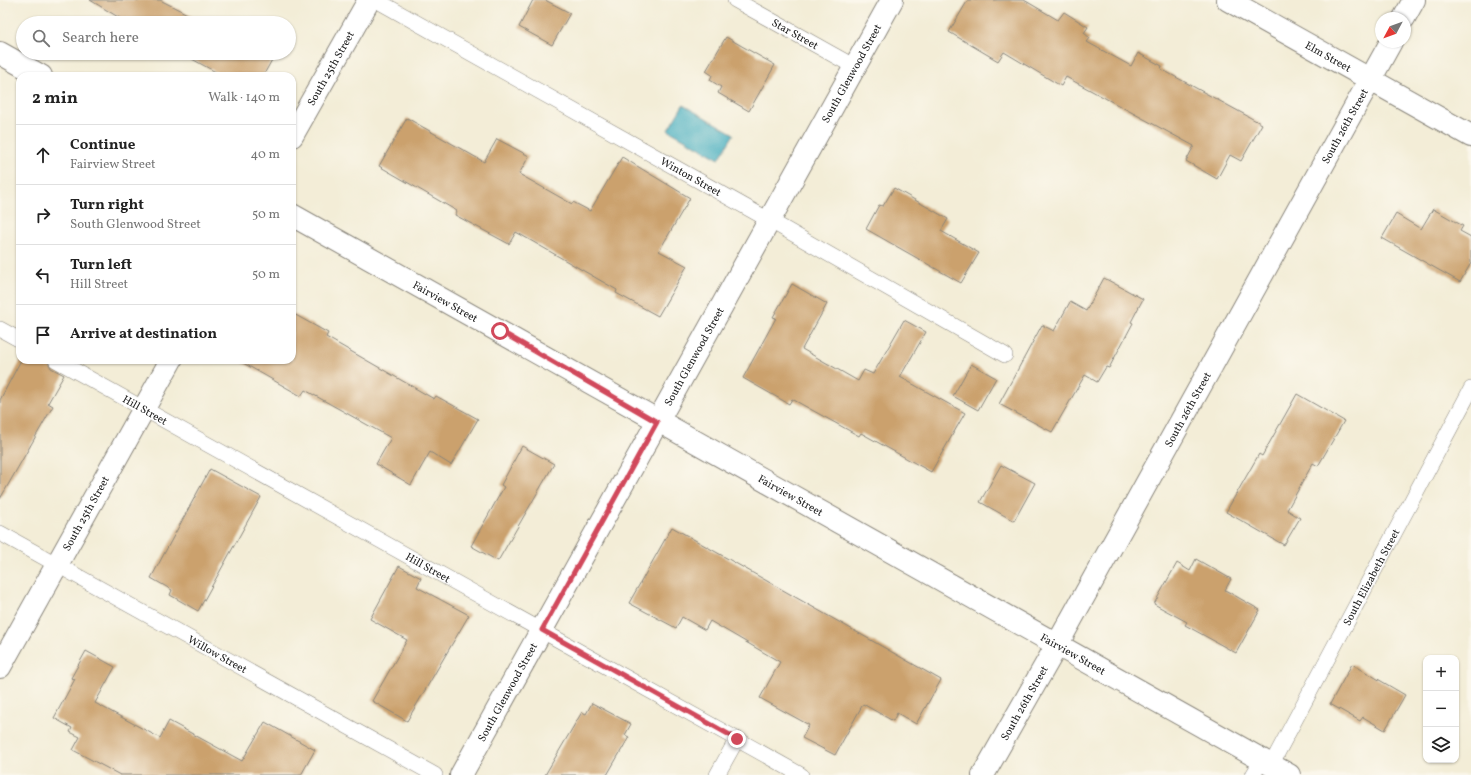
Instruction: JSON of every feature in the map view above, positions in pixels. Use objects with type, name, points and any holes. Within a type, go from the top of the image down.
[{"type":"street","name":"South 25th Street","points":[[296,129],[369,0]]},
{"type":"street","name":"South Glenwood Street","points":[[461,775],[892,0]]},
{"type":"street","name":"Elm Street","points":[[1228,0],[1471,136]]},
{"type":"street","points":[[1407,12],[1414,0]]},
{"type":"street","name":"South 26th Street","points":[[983,775],[1057,645],[1388,48]]},
{"type":"street","points":[[0,53],[34,72]]},
{"type":"street","name":"Fairview Street","points":[[296,218],[1057,645],[1262,767],[1289,775]]},
{"type":"street","name":"South 25th Street","points":[[0,667],[56,564],[169,364]]},
{"type":"lane","name":"Winton Street","points":[[376,0],[769,220],[1005,355]]},
{"type":"lane","name":"Star Street","points":[[735,0],[855,67]]},
{"type":"lane","points":[[0,329],[16,338]]},
{"type":"lane","name":"Hill Street","points":[[63,364],[801,775]]},
{"type":"lane","name":"South Elizabeth Street","points":[[1262,767],[1471,389]]},
{"type":"lane","name":"Willow Street","points":[[0,533],[435,775]]},
{"type":"lane","points":[[717,775],[737,739]]},
{"type":"water","points":[[683,105],[734,134],[719,159],[668,130]]},
{"type":"building","points":[[90,0],[160,0],[191,16],[116,16]]},
{"type":"building","points":[[533,0],[545,0],[570,13],[552,45],[519,27]]},
{"type":"building","points":[[968,0],[1024,0],[1058,20],[1064,12],[1088,27],[1084,33],[1090,38],[1087,42],[1131,66],[1138,53],[1162,66],[1161,69],[1262,124],[1241,161],[1230,155],[1217,179],[1186,161],[1194,146],[1066,77],[1061,86],[1004,52],[998,61],[949,32]]},
{"type":"building","points":[[726,37],[775,65],[749,111],[718,93],[721,87],[710,80],[712,75],[706,71]]},
{"type":"building","points":[[194,60],[272,60],[265,72],[216,72]]},
{"type":"building","points":[[407,118],[484,162],[497,139],[529,156],[519,174],[572,204],[573,202],[590,211],[622,157],[690,198],[659,251],[687,266],[658,316],[616,293],[617,290],[516,232],[509,244],[455,215],[457,211],[379,166]]},
{"type":"building","points":[[894,188],[948,219],[941,231],[979,253],[961,283],[866,229],[879,205],[883,206]]},
{"type":"building","points":[[1433,209],[1463,226],[1460,231],[1471,237],[1471,263],[1460,282],[1382,238],[1396,214],[1421,229]]},
{"type":"building","points":[[1104,278],[1143,299],[1131,322],[1133,323],[1109,368],[1106,367],[1097,382],[1085,375],[1052,432],[999,404],[1042,325],[1054,331],[1070,302],[1086,311]]},
{"type":"building","points":[[792,284],[827,304],[802,349],[858,381],[864,370],[873,374],[904,320],[926,332],[900,377],[965,413],[931,472],[861,433],[859,436],[792,399],[789,404],[743,378],[776,318],[773,317]]},
{"type":"building","points":[[296,315],[328,333],[326,337],[434,399],[436,396],[478,419],[451,465],[430,452],[411,485],[376,464],[391,438],[305,390],[301,396],[245,364],[296,364]]},
{"type":"building","points":[[19,364],[49,364],[51,368],[64,375],[48,403],[53,406],[0,499],[0,400]]},
{"type":"building","points":[[971,364],[996,378],[978,410],[953,396]]},
{"type":"building","points":[[1297,394],[1344,421],[1318,466],[1313,463],[1287,510],[1300,518],[1284,545],[1226,512],[1259,454],[1262,456]]},
{"type":"building","points":[[522,446],[554,464],[498,561],[471,546],[504,487],[501,485]]},
{"type":"building","points":[[1001,465],[1035,483],[1014,521],[980,502]]},
{"type":"building","points":[[210,469],[261,497],[198,611],[170,595],[172,590],[151,578]]},
{"type":"building","points":[[672,527],[941,680],[916,724],[897,713],[893,721],[863,704],[835,755],[802,738],[809,725],[760,698],[780,662],[710,621],[705,630],[682,617],[676,628],[629,603]]},
{"type":"building","points":[[1196,559],[1231,579],[1225,590],[1260,610],[1236,653],[1185,625],[1187,622],[1154,604],[1177,563],[1190,571]]},
{"type":"building","points":[[399,566],[421,578],[417,587],[469,615],[407,721],[372,701],[407,640],[370,619]]},
{"type":"building","points":[[86,651],[115,667],[95,703],[160,738],[169,721],[242,761],[265,722],[315,750],[301,775],[120,775],[73,750],[80,737],[70,732],[72,728],[54,718],[75,679],[71,678]]},
{"type":"building","points":[[1352,664],[1405,695],[1385,730],[1363,717],[1360,721],[1330,704]]},
{"type":"building","points":[[592,703],[631,724],[625,735],[629,737],[607,775],[545,775],[582,712],[586,714]]},
{"type":"route","points":[[500,331],[657,422],[542,630],[737,739]]}]
